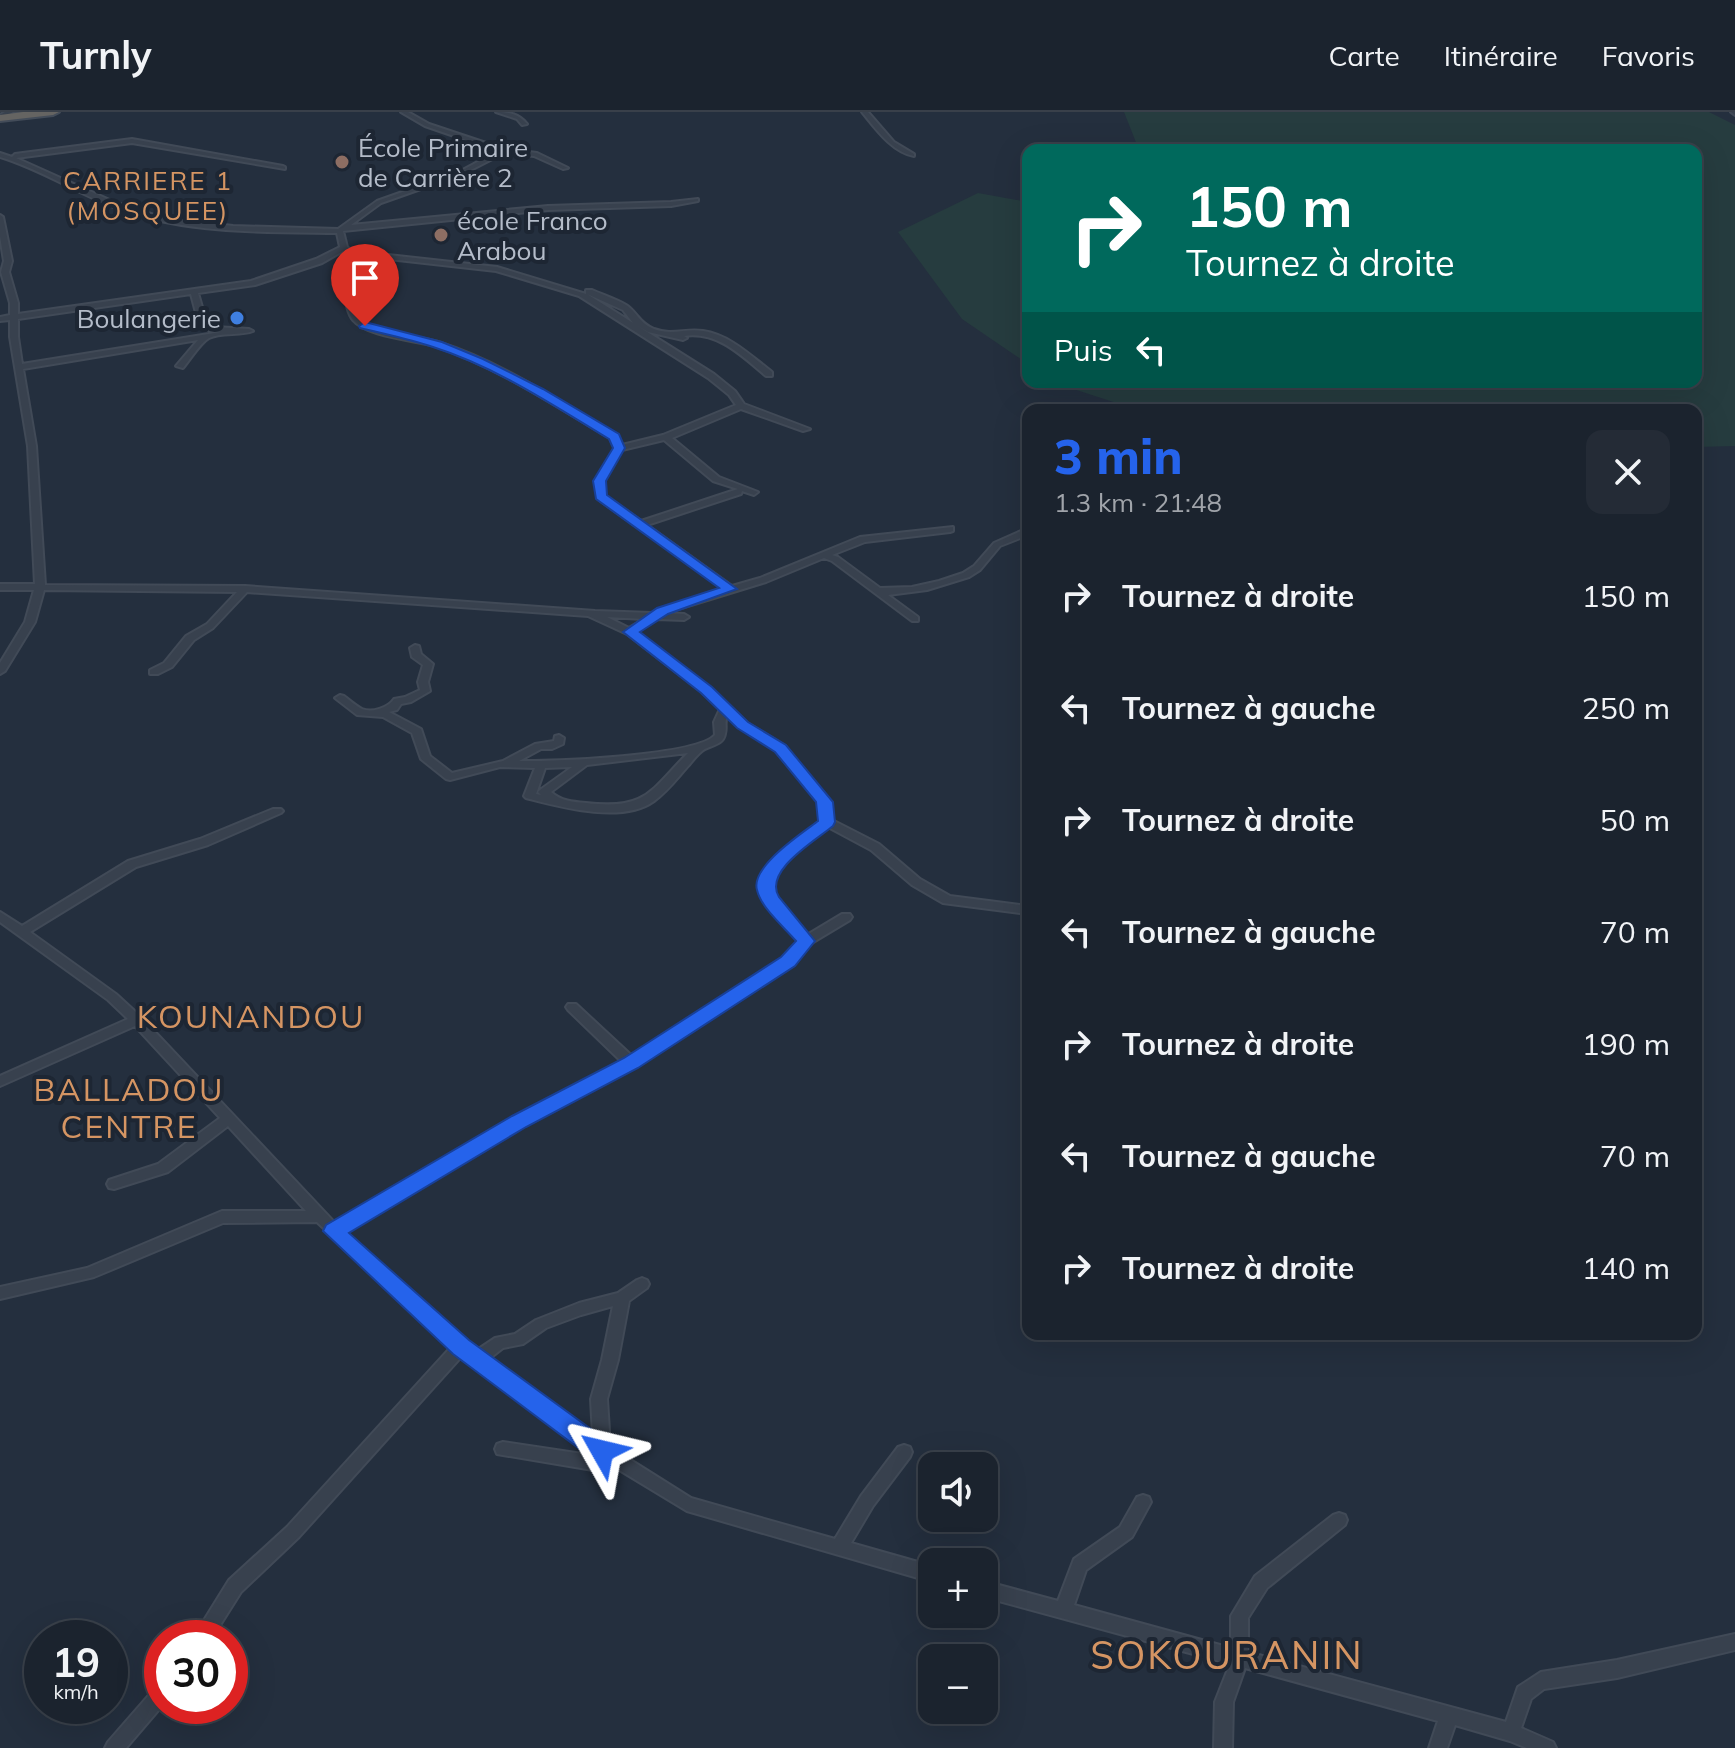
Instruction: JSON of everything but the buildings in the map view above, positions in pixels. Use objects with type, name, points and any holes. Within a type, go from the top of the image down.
[{"type":"highway","points":[[0,117],[53,112]]},
{"type":"street","points":[[0,117],[10,112]]},
{"type":"street","points":[[404,112],[427,125],[503,151],[535,154],[565,168]]},
{"type":"street","points":[[499,112],[519,118],[524,124]]},
{"type":"street","points":[[865,112],[892,143],[912,155]]},
{"type":"street","points":[[4,156],[132,141],[283,168]]},
{"type":"street","points":[[341,229],[379,202],[461,173],[503,151]]},
{"type":"street","points":[[4,156],[29,162],[106,202],[207,226],[341,229],[548,208],[671,204],[696,200]]},
{"type":"street","points":[[0,217],[8,261],[5,272],[14,303],[12,318],[32,446],[40,587],[30,622],[0,671]]},
{"type":"street","points":[[341,229],[358,322],[437,344],[479,361],[539,391],[614,437],[619,448]]},
{"type":"street","points":[[0,319],[252,283],[347,250],[497,269],[587,296],[620,321],[669,347],[732,393],[741,406],[806,429]]},
{"type":"street","points":[[562,287],[590,292],[626,308],[636,321],[651,330],[678,337],[688,331],[711,332],[769,374]]},
{"type":"street","points":[[194,292],[202,322],[210,332]]},
{"type":"street","points":[[20,367],[210,332],[249,331]]},
{"type":"street","points":[[180,366],[210,332]]},
{"type":"street","points":[[730,589],[601,497],[599,481],[619,448],[666,437],[741,406]]},
{"type":"street","points":[[666,437],[716,479],[754,492]]},
{"type":"street","points":[[639,525],[738,492]]},
{"type":"street","points":[[630,632],[654,616],[763,580],[863,539],[950,529]]},
{"type":"street","points":[[877,591],[889,594],[957,580],[973,572],[989,557],[994,547],[1022,534]]},
{"type":"street","points":[[823,555],[835,559],[915,619]]},
{"type":"street","points":[[0,587],[245,589],[684,617]]},
{"type":"street","points":[[154,672],[168,665],[190,638],[210,626],[245,589]]},
{"type":"street","points":[[590,613],[630,632],[743,725],[781,748],[824,802],[827,822]]},
{"type":"street","points":[[373,713],[393,708],[398,701],[425,691],[423,682],[428,664],[416,655],[415,648]]},
{"type":"street","points":[[340,698],[361,713],[385,714],[417,731],[425,757],[450,777],[505,764],[539,746],[552,746],[559,742],[559,738]]},
{"type":"street","points":[[505,764],[585,763],[702,746],[714,742],[720,735],[719,722],[725,708]]},
{"type":"street","points":[[541,765],[530,796],[603,808],[644,803],[669,782],[685,759],[702,746]]},
{"type":"street","points":[[554,801],[544,792],[585,763]]},
{"type":"street","points":[[22,931],[132,864],[204,842],[277,811]]},
{"type":"street","points":[[827,822],[875,847],[916,882],[947,900],[1022,909]]},
{"type":"street","points":[[806,941],[765,890],[766,878],[778,862],[827,822]]},
{"type":"street","points":[[0,916],[112,997],[137,1020],[319,1216],[461,1347],[602,1451],[687,1504],[918,1570]]},
{"type":"street","points":[[334,1231],[519,1122],[631,1063],[788,961],[806,941],[846,917]]},
{"type":"street","points":[[572,1007],[631,1063]]},
{"type":"street","points":[[0,1081],[137,1020]]},
{"type":"street","points":[[114,1184],[163,1168],[229,1118]]},
{"type":"street","points":[[0,1293],[89,1273],[222,1217],[319,1216]]},
{"type":"street","points":[[477,1359],[500,1342],[518,1340],[541,1324],[579,1309],[622,1298],[642,1284]]},
{"type":"street","points":[[602,1451],[599,1399],[622,1298]]},
{"type":"street","points":[[213,1620],[235,1586],[293,1532],[461,1347]]},
{"type":"street","points":[[503,1449],[593,1463],[618,1461]]},
{"type":"street","points":[[839,1548],[867,1501],[904,1452]]},
{"type":"street","points":[[1063,1611],[1080,1565],[1126,1532],[1143,1502]]},
{"type":"street","points":[[1223,1748],[1224,1702],[1240,1660],[1239,1616],[1261,1582],[1339,1520]]},
{"type":"street","points":[[998,1593],[1511,1732],[1547,1748]]},
{"type":"street","points":[[1511,1732],[1524,1693],[1541,1681],[1617,1669],[1735,1642]]},
{"type":"street","points":[[114,1748],[144,1714]]},
{"type":"street","points":[[1438,1748],[1449,1716]]},
{"type":"green space","points":[[1124,112],[1709,112],[1735,125],[1735,446],[1702,447],[1702,404],[1120,404],[1070,388],[1702,388],[1702,144],[1137,144]]},
{"type":"green space","points":[[978,193],[1022,201],[1022,360],[962,319],[898,232]]},
{"type":"place","name":"École Primaire de Carrière 2","points":[[342,162]]},
{"type":"place","name":"école Franco Arabou","points":[[441,235]]},
{"type":"place","name":"Boulangerie","points":[[237,318]]},
{"type":"district","name":"CARRIERE 1 (MOSQUEE)","points":[[148,195]]},
{"type":"district","name":"KOUNANDOU","points":[[251,1016]]},
{"type":"district","name":"BALLADOU CENTRE","points":[[129,1108]]},
{"type":"district","name":"SOKOURANIN","points":[[1227,1655]]},
{"type":"route","points":[[365,326],[437,344],[479,361],[539,391],[614,437],[619,448],[617,456],[599,481],[601,497],[699,570],[730,589],[662,611],[630,632],[706,690],[743,725],[781,748],[824,802],[827,822],[778,862],[766,878],[765,890],[806,941],[788,961],[631,1063],[519,1122],[334,1231],[461,1347],[602,1451]]}]
